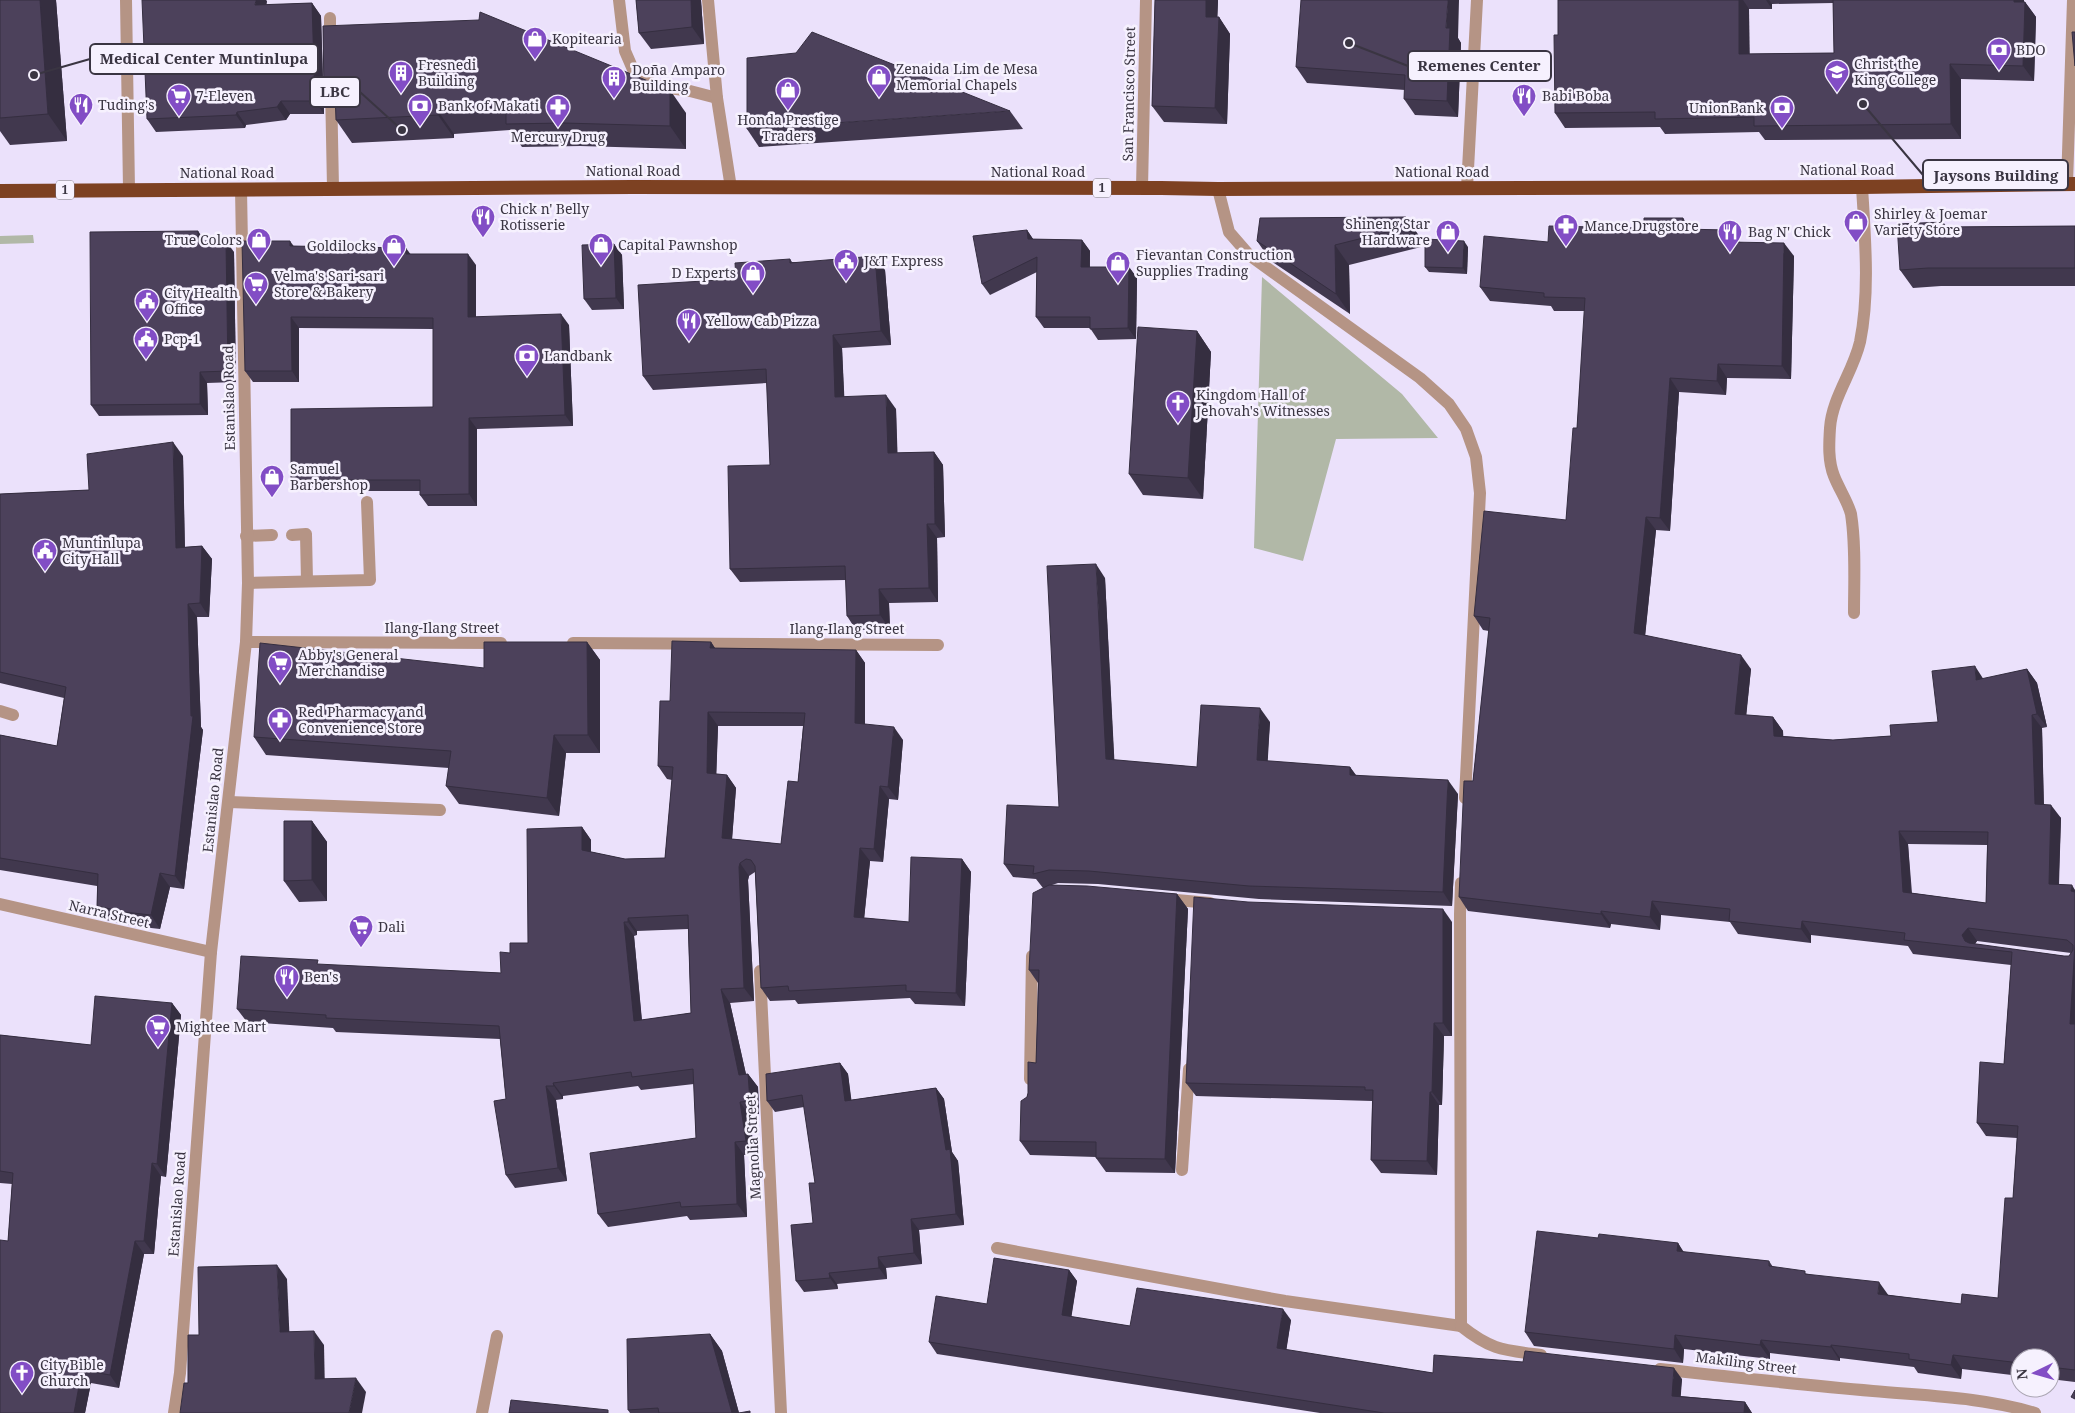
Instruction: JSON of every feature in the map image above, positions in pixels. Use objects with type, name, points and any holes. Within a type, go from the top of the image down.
[{"type":"highway","name":"National Road","points":[[0,191],[334,188],[1218,189],[1862,187],[2071,184]]},
{"type":"street","points":[[126,0],[129,189]]},
{"type":"street","points":[[619,0],[625,51],[636,74],[656,86],[690,91],[717,98]]},
{"type":"street","points":[[708,0],[717,98],[731,188]]},
{"type":"street","name":"San Francisco Street","points":[[1142,188],[1146,0]]},
{"type":"street","points":[[1467,188],[1477,0]]},
{"type":"street","points":[[2071,184],[2073,0]]},
{"type":"street","points":[[330,18],[330,55]]},
{"type":"street","points":[[331,74],[334,188]]},
{"type":"street","points":[[1854,613],[1851,513],[1833,475],[1829,453],[1830,424],[1836,401],[1854,365],[1860,342],[1866,246],[1862,187]]},
{"type":"street","name":"Estanislao Road","points":[[174,1413],[180,1374],[210,952],[246,642],[248,583],[241,189]]},
{"type":"street","points":[[1218,189],[1229,232],[1249,256],[1420,378],[1449,404],[1466,430],[1476,457],[1480,493],[1465,806]]},
{"type":"street","points":[[248,583],[370,580],[367,502]]},
{"type":"street","points":[[292,535],[306,534],[307,581]]},
{"type":"street","points":[[246,536],[272,535]]},
{"type":"street","name":"Ilang-Ilang Street","points":[[246,642],[514,643]]},
{"type":"street","name":"Ilang-Ilang Street","points":[[563,643],[938,645]]},
{"type":"street","points":[[0,711],[13,715]]},
{"type":"street","points":[[228,802],[440,810]]},
{"type":"street","points":[[1461,1326],[1455,914],[1462,875]]},
{"type":"street","points":[[1157,898],[1196,906],[1222,904]]},
{"type":"street","name":"Narra Street","points":[[0,904],[210,952]]},
{"type":"street","points":[[1030,1087],[1032,942]]},
{"type":"street","name":"Magnolia Street","points":[[760,959],[781,1413]]},
{"type":"street","points":[[1182,1170],[1189,1059]]},
{"type":"street","points":[[997,1248],[1285,1301],[1461,1326],[1495,1348],[1555,1356]]},
{"type":"street","points":[[482,1413],[497,1336]]},
{"type":"street","name":"Makiling Street","points":[[1644,1367],[1793,1384],[1977,1401],[2012,1406],[2035,1413]]},
{"type":"green space","points":[[33,235],[34,243],[0,244],[0,236]]},
{"type":"green space","points":[[1262,277],[1402,394],[1438,438],[1336,439],[1303,561],[1254,548]]},
{"type":"building","points":[[0,0],[40,0],[48,114],[0,118]]},
{"type":"building","points":[[142,0],[256,0],[255,5],[312,3],[315,101],[281,101],[277,107],[237,112],[236,115],[147,119]]},
{"type":"building","points":[[636,0],[691,0],[692,27],[639,33]]},
{"type":"building","points":[[1155,0],[1206,0],[1206,17],[1219,17],[1215,108],[1152,106]]},
{"type":"building","points":[[1301,0],[1448,0],[1446,28],[1450,28],[1447,101],[1404,99],[1405,75],[1296,67]]},
{"type":"building","points":[[1558,0],[1739,0],[1739,54],[1834,53],[1833,0],[2014,0],[2014,2],[2025,2],[2023,66],[1950,64],[1951,124],[1754,126],[1754,117],[1655,119],[1655,112],[1555,113],[1554,35],[1558,35]]},
{"type":"building","points":[[480,12],[670,90],[670,126],[564,123],[506,124],[506,106],[438,111],[438,115],[336,120],[335,92],[324,92],[323,26],[479,20]]},
{"type":"building","points":[[812,32],[1010,111],[747,129],[747,58],[796,53]]},
{"type":"building","points":[[2072,32],[2075,32],[2075,66]]},
{"type":"building","points":[[1406,217],[1407,227],[1335,245],[1336,294],[1257,241],[1260,218]]},
{"type":"building","points":[[1644,218],[1683,218],[1682,229],[1728,230],[1728,242],[1784,243],[1782,366],[1718,364],[1717,381],[1670,378],[1660,518],[1646,517],[1634,633],[1741,655],[1735,714],[1773,717],[1774,736],[1833,740],[1891,736],[1890,725],[1938,722],[1932,671],[1975,666],[1976,680],[2027,669],[2037,714],[2032,715],[2035,804],[2051,805],[2049,884],[2072,885],[2071,891],[2075,892],[2075,945],[2070,1024],[2075,1024],[2075,1370],[2060,1368],[2060,1348],[2010,1348],[2010,1362],[1953,1355],[1951,1365],[1909,1359],[1909,1354],[1831,1345],[1831,1347],[1761,1340],[1760,1345],[1675,1335],[1674,1349],[1525,1332],[1537,1231],[1598,1238],[1599,1234],[1678,1243],[1677,1251],[1769,1261],[1769,1266],[1805,1271],[1805,1274],[1879,1282],[1878,1294],[1961,1304],[1962,1294],[1998,1298],[2005,1198],[2013,1198],[2018,1126],[1977,1123],[1980,1062],[2004,1064],[2012,952],[1904,940],[1905,933],[1802,921],[1801,929],[1729,921],[1730,909],[1652,901],[1650,917],[1601,911],[1601,914],[1459,897],[1464,781],[1473,781],[1490,618],[1474,616],[1484,511],[1566,520],[1573,428],[1577,428],[1585,298],[1544,297],[1544,293],[1480,287],[1484,236],[1548,242],[1549,226],[1644,228]],"holes":[[[1899,831],[1988,832],[1986,903],[1903,892]],[[1968,928],[2067,940],[2073,945],[2073,950],[2069,956],[2064,956],[1969,943],[1965,941],[1962,935]]]},
{"type":"building","points":[[1943,222],[1944,227],[2075,226],[2075,268],[1928,268],[1900,270],[1897,224]]},
{"type":"building","points":[[1027,230],[1028,239],[1082,240],[1081,267],[1129,267],[1128,328],[1090,329],[1090,317],[1036,317],[1037,257],[982,284],[973,236]]},
{"type":"building","points":[[198,231],[198,241],[226,241],[228,371],[200,372],[200,404],[91,405],[90,232]]},
{"type":"building","points":[[1425,239],[1464,241],[1463,268],[1425,267]]},
{"type":"building","points":[[242,241],[290,241],[290,246],[406,248],[406,254],[468,254],[468,317],[561,314],[565,415],[469,418],[469,494],[420,495],[420,480],[291,480],[291,409],[433,407],[433,318],[291,317],[292,371],[245,371]]},
{"type":"building","points":[[614,244],[616,298],[584,299],[582,245]]},
{"type":"building","points":[[875,256],[881,331],[833,335],[835,397],[886,395],[888,453],[934,452],[935,524],[927,524],[929,588],[879,589],[880,615],[847,616],[845,566],[730,569],[728,466],[770,465],[766,369],[643,376],[638,285],[736,279],[735,263],[790,259],[790,263]]},
{"type":"building","name":"Kingdom Hall of Jehovah's Witnesses","points":[[1138,327],[1197,331],[1188,478],[1129,474]]},
{"type":"building","points":[[173,442],[176,548],[202,546],[200,603],[188,604],[191,716],[193,716],[175,876],[160,873],[151,915],[97,906],[98,874],[0,858],[0,735],[57,746],[66,687],[0,672],[0,494],[89,490],[87,454]]},
{"type":"building","points":[[1096,564],[1106,759],[1197,767],[1201,705],[1260,708],[1257,760],[1350,767],[1350,775],[1448,780],[1443,892],[1249,886],[1089,871],[1049,870],[1033,874],[1034,866],[1004,864],[1007,805],[1059,807],[1047,566]]},
{"type":"building","points":[[672,641],[711,642],[710,648],[856,650],[855,723],[894,727],[888,787],[880,786],[874,849],[860,848],[854,917],[909,922],[911,857],[962,859],[956,993],[906,991],[906,985],[789,991],[788,986],[761,988],[755,866],[751,860],[746,859],[740,863],[744,988],[721,989],[739,1075],[748,1074],[750,1101],[740,1102],[746,1141],[735,1142],[737,1204],[681,1207],[680,1202],[598,1214],[590,1153],[696,1138],[693,1069],[632,1077],[631,1072],[553,1083],[554,1086],[546,1086],[558,1168],[506,1175],[494,1101],[506,1099],[499,1026],[326,1018],[326,1015],[237,1009],[241,956],[318,960],[317,964],[501,973],[500,952],[510,953],[510,943],[528,943],[527,829],[582,827],[582,850],[625,859],[665,858],[673,767],[658,766],[660,701],[670,701]],"holes":[[[708,712],[805,713],[798,782],[788,781],[781,844],[722,838],[727,775],[707,773]],[[688,915],[691,1013],[634,1021],[624,922],[628,922],[628,918]]]},
{"type":"building","points":[[484,642],[587,642],[588,735],[554,735],[547,798],[446,786],[451,751],[254,737],[260,643],[484,668]]},
{"type":"building","points":[[284,821],[312,821],[312,880],[284,881]]},
{"type":"building","points":[[1049,885],[1087,886],[1177,894],[1165,1159],[1096,1158],[1096,1142],[1020,1141],[1021,1101],[1027,1097],[1028,1093],[1028,1062],[1036,1063],[1039,970],[1029,970],[1033,893]]},
{"type":"building","points":[[1194,897],[1248,902],[1443,909],[1443,1023],[1434,1023],[1427,1161],[1371,1160],[1373,1090],[1365,1090],[1365,1087],[1186,1083]]},
{"type":"building","points":[[95,996],[172,1003],[157,1164],[152,1163],[144,1241],[135,1241],[110,1375],[82,1370],[74,1413],[0,1413],[0,1240],[8,1241],[13,1173],[0,1171],[0,1035],[91,1045]]},
{"type":"building","points":[[840,1063],[845,1101],[936,1088],[946,1150],[950,1149],[956,1214],[911,1219],[914,1253],[878,1257],[879,1268],[829,1273],[830,1278],[796,1281],[791,1225],[813,1223],[809,1183],[815,1183],[802,1095],[767,1101],[766,1074]]},
{"type":"building","points":[[994,1258],[1069,1270],[1062,1315],[1130,1326],[1137,1288],[1283,1309],[1277,1348],[1433,1373],[1434,1355],[1523,1362],[1525,1351],[1674,1368],[1672,1396],[1745,1402],[1744,1413],[1384,1413],[929,1342],[936,1296],[987,1304]]},
{"type":"building","points":[[277,1265],[280,1332],[314,1331],[315,1379],[356,1378],[349,1413],[180,1413],[184,1383],[188,1383],[188,1335],[199,1335],[198,1267]]},
{"type":"building","points":[[710,1334],[732,1413],[659,1413],[658,1408],[628,1410],[627,1339]]},
{"type":"building","points":[[2075,1390],[2075,1399],[2071,1397]]},
{"type":"building","points":[[511,1400],[608,1410],[608,1413],[509,1413]]},
{"type":"place","name":"Remenes Center","points":[[1349,43]]},
{"type":"place","name":"Kopitearia","points":[[535,60]]},
{"type":"place","name":"BDO","points":[[1999,71]]},
{"type":"place","name":"Medical Center Muntinlupa","points":[[34,75]]},
{"type":"place","name":"Christ the King College","points":[[1837,93]]},
{"type":"place","name":"Fresnedi Building","points":[[401,94]]},
{"type":"place","name":"Zenaida Lim de Mesa Memorial Chapels","points":[[879,98]]},
{"type":"place","name":"Doña Amparo Building","points":[[614,99]]},
{"type":"place","name":"Jaysons Building","points":[[1863,104]]},
{"type":"place","name":"Honda Prestige Traders","points":[[788,111]]},
{"type":"place","name":"7-Eleven","points":[[179,117]]},
{"type":"place","name":"Babi Boba","points":[[1524,117]]},
{"type":"place","name":"Tuding's","points":[[81,126]]},
{"type":"place","name":"Bank of Makati","points":[[420,127]]},
{"type":"place","name":"Mercury Drug","points":[[558,128]]},
{"type":"place","name":"UnionBank","points":[[1782,129]]},
{"type":"place","name":"LBC","points":[[402,130]]},
{"type":"place","name":"Chick n' Belly Rotisserie","points":[[483,238]]},
{"type":"place","name":"Shirley & Joemar Variety Store","points":[[1856,243]]},
{"type":"place","name":"Mance Drugstore","points":[[1566,247]]},
{"type":"place","name":"Shineng Star Hardware","points":[[1448,253]]},
{"type":"place","name":"Bag N' Chick","points":[[1730,253]]},
{"type":"place","name":"True Colors","points":[[259,261]]},
{"type":"place","name":"Capital Pawnshop","points":[[601,266]]},
{"type":"place","name":"Goldilocks","points":[[394,267]]},
{"type":"place","name":"J&T Express","points":[[846,282]]},
{"type":"place","name":"Fievantan Construction Supplies Trading","points":[[1118,284]]},
{"type":"place","name":"D Experts","points":[[753,294]]},
{"type":"place","name":"Velma's Sari-sari Store & Bakery","points":[[256,305]]},
{"type":"place","name":"City Health Office","points":[[147,322]]},
{"type":"place","name":"Yellow Cab Pizza","points":[[689,342]]},
{"type":"place","name":"Pcp-1","points":[[146,360]]},
{"type":"place","name":"Landbank","points":[[527,377]]},
{"type":"place","name":"Kingdom Hall of Jehovah's Witnesses","points":[[1178,424]]},
{"type":"place","name":"Samuel Barbershop","points":[[272,498]]},
{"type":"place","name":"Muntinlupa City Hall","points":[[45,572]]},
{"type":"place","name":"Abby's General Merchandise","points":[[280,684]]},
{"type":"place","name":"Red Pharmacy and Convenience Store","points":[[280,741]]},
{"type":"place","name":"Dali","points":[[361,948]]},
{"type":"place","name":"Ben's","points":[[287,998]]},
{"type":"place","name":"Mightee Mart","points":[[158,1048]]},
{"type":"place","name":"City Bible Church","points":[[22,1394]]}]
